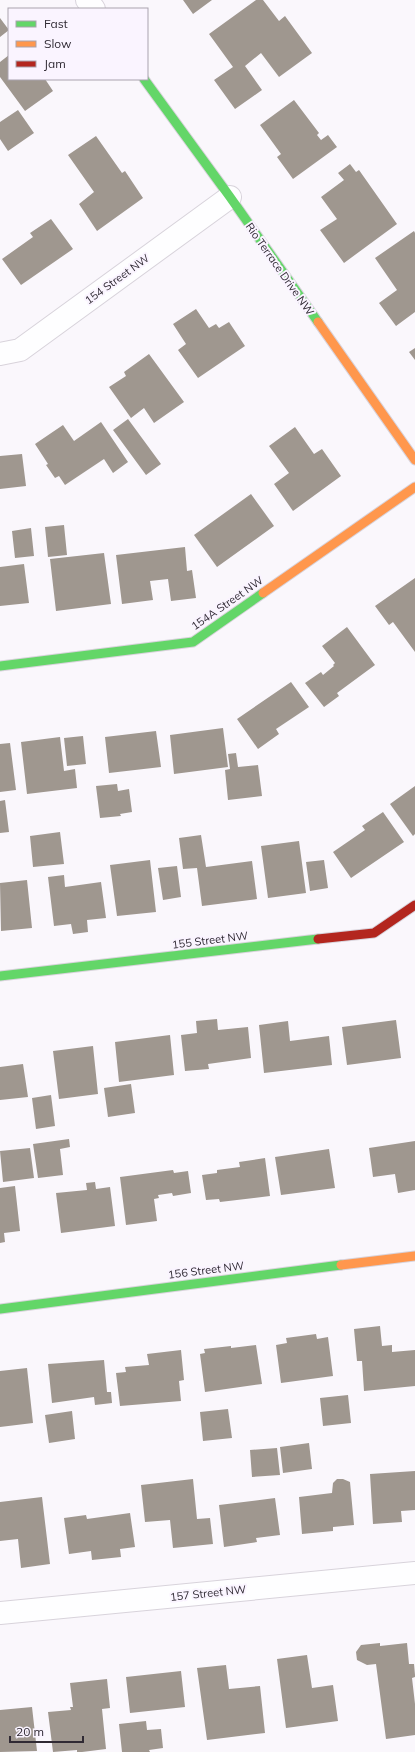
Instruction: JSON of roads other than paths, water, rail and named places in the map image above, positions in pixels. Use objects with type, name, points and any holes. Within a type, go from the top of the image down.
[{"type":"street","points":[[87,0],[93,8]]},
{"type":"street","name":"Rio Terrace Drive NW","points":[[145,80],[230,197],[415,460]]},
{"type":"street","name":"154 Street NW","points":[[0,354],[20,350],[230,197]]},
{"type":"street","name":"154A Street NW","points":[[0,666],[193,642],[415,487]]},
{"type":"street","name":"155 Street NW","points":[[0,976],[374,933],[415,905]]},
{"type":"street","name":"156 Street NW","points":[[0,1309],[415,1256]]},
{"type":"street","name":"157 Street NW","points":[[0,1613],[415,1573]]}]
